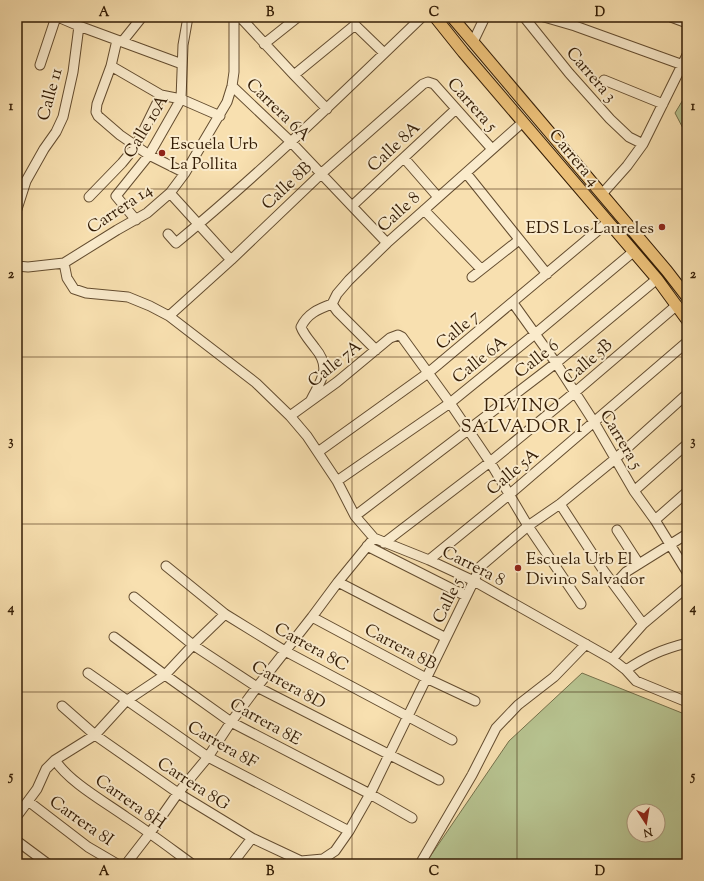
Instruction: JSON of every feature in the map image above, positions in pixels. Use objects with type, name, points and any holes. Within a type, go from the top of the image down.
[{"type":"main road","name":"Carrera 4","points":[[435,17],[463,52],[657,279],[687,320]]},
{"type":"main road","name":"Carrera 4","points":[[452,17],[667,271],[687,297]]},
{"type":"street","points":[[40,65],[57,17],[182,64]]},
{"type":"street","points":[[142,17],[120,41],[97,104],[96,112],[104,121],[149,155],[185,173]]},
{"type":"street","name":"Calle 10A","points":[[136,220],[116,196],[149,155],[181,99],[183,45],[188,17]]},
{"type":"street","name":"Carrera 14","points":[[17,266],[28,267],[64,264],[117,230],[147,213],[170,193],[185,173],[227,102],[232,86],[234,17]]},
{"type":"street","points":[[240,17],[327,109]]},
{"type":"street","points":[[264,44],[298,17]]},
{"type":"street","points":[[168,234],[176,243],[327,109],[422,17]]},
{"type":"street","points":[[473,42],[485,17]]},
{"type":"street","name":"Carrera 3","points":[[524,17],[568,73],[610,119],[628,137],[643,144]]},
{"type":"street","points":[[544,17],[575,26],[683,65]]},
{"type":"street","points":[[671,17],[687,23]]},
{"type":"street","points":[[294,75],[355,25],[384,53]]},
{"type":"street","name":"Calle 11","points":[[17,209],[26,181],[44,149],[56,132],[63,117],[73,72],[79,26]]},
{"type":"street","points":[[602,194],[627,166],[643,144],[687,56]]},
{"type":"street","points":[[111,66],[161,95],[181,99],[220,116]]},
{"type":"street","points":[[604,80],[663,104]]},
{"type":"street","name":"Carrera 5","points":[[428,82],[434,84],[492,150]]},
{"type":"street","name":"Calle 8B","points":[[169,316],[322,174],[423,84],[428,82]]},
{"type":"street","name":"Carrera 6A","points":[[232,86],[291,142],[387,243]]},
{"type":"street","points":[[89,197],[122,163],[136,146],[161,95]]},
{"type":"street","name":"Calle 8A","points":[[352,206],[456,109]]},
{"type":"street","name":"Calle 8","points":[[332,304],[337,294],[349,280],[387,243],[523,122]]},
{"type":"street","points":[[404,158],[438,197]]},
{"type":"street","points":[[466,173],[548,274]]},
{"type":"street","points":[[170,193],[231,260]]},
{"type":"street","points":[[424,210],[481,270]]},
{"type":"street","name":"Calle 7","points":[[318,452],[428,374],[513,304],[608,222]]},
{"type":"street","points":[[472,277],[519,240]]},
{"type":"street","name":"Calle 6A","points":[[337,481],[450,403],[633,252]]},
{"type":"street","points":[[64,264],[66,278],[74,289],[86,293],[128,297],[150,306],[169,316],[256,383],[290,416],[307,436],[337,481],[355,516],[374,538],[257,687],[231,722],[208,757],[178,793],[126,864]]},
{"type":"street","name":"Calle 6","points":[[355,516],[556,363],[657,279]]},
{"type":"street","points":[[309,402],[324,375],[325,364],[319,352],[304,334],[301,327],[304,320],[317,309],[332,304],[336,311],[376,350]]},
{"type":"street","name":"Carrera 5","points":[[513,304],[556,363],[594,422],[634,491],[655,520],[687,572]]},
{"type":"street","name":"Calle 5B","points":[[384,542],[490,462],[677,305]]},
{"type":"street","name":"Calle 7A","points":[[290,416],[337,382],[390,338],[398,335],[402,337],[428,374]]},
{"type":"street","name":"Calle 5A","points":[[429,560],[510,494],[687,342]]},
{"type":"street","points":[[428,374],[450,403],[490,462],[528,526],[582,604]]},
{"type":"street","name":"Calle 5","points":[[322,859],[335,851],[370,794],[482,566],[528,526],[560,504],[615,459],[687,394]]},
{"type":"street","points":[[634,491],[687,444]]},
{"type":"street","points":[[655,520],[687,492]]},
{"type":"street","points":[[560,504],[614,585],[643,624]]},
{"type":"street","points":[[617,530],[639,564]]},
{"type":"street","points":[[614,585],[626,572],[687,534]]},
{"type":"street","name":"Carrera 8","points":[[374,538],[474,580],[612,659],[626,670],[636,681],[687,702]]},
{"type":"street","points":[[367,546],[466,596]]},
{"type":"street","name":"Carrera 8C","points":[[166,566],[225,614],[285,651],[452,740]]},
{"type":"street","points":[[338,582],[446,638]]},
{"type":"street","points":[[612,659],[643,624],[687,586]]},
{"type":"street","name":"Carrera 8D","points":[[134,597],[193,645],[257,687],[439,780]]},
{"type":"street","points":[[17,816],[37,789],[46,769],[55,760],[95,735],[126,701],[165,675],[225,614]]},
{"type":"street","name":"Carrera 8B","points":[[312,617],[426,678],[475,701]]},
{"type":"street","name":"Carrera 8E","points":[[114,637],[231,722],[370,794],[412,818]]},
{"type":"street","points":[[626,670],[643,659],[671,647],[687,643]]},
{"type":"street","points":[[420,864],[472,775],[496,728],[518,705],[554,677],[586,644]]},
{"type":"street","name":"Carrera 8F","points":[[88,674],[208,757],[349,830]]},
{"type":"street","name":"Carrera 8G","points":[[62,706],[95,735],[178,793],[252,838],[299,862],[322,859]]},
{"type":"street","name":"Carrera 8H","points":[[55,760],[61,770],[192,864]]},
{"type":"street","name":"Carrera 8I","points":[[28,801],[88,846],[117,864]]},
{"type":"street","points":[[232,864],[252,838]]},
{"type":"street","points":[[17,841],[48,864]]},
{"type":"green space","points":[[687,93],[687,136],[675,113]]},
{"type":"green space","points":[[582,673],[687,715],[687,864],[425,864],[509,741]]},
{"type":"place","name":"Escuela Urb La Pollita","points":[[162,153]]},
{"type":"place","name":"EDS Los Laureles","points":[[662,227]]},
{"type":"place","name":"Escuela Urb El Divino Salvador","points":[[518,568]]},
{"type":"district","name":"DIVINO SALVADOR I","points":[[522,415]]}]
